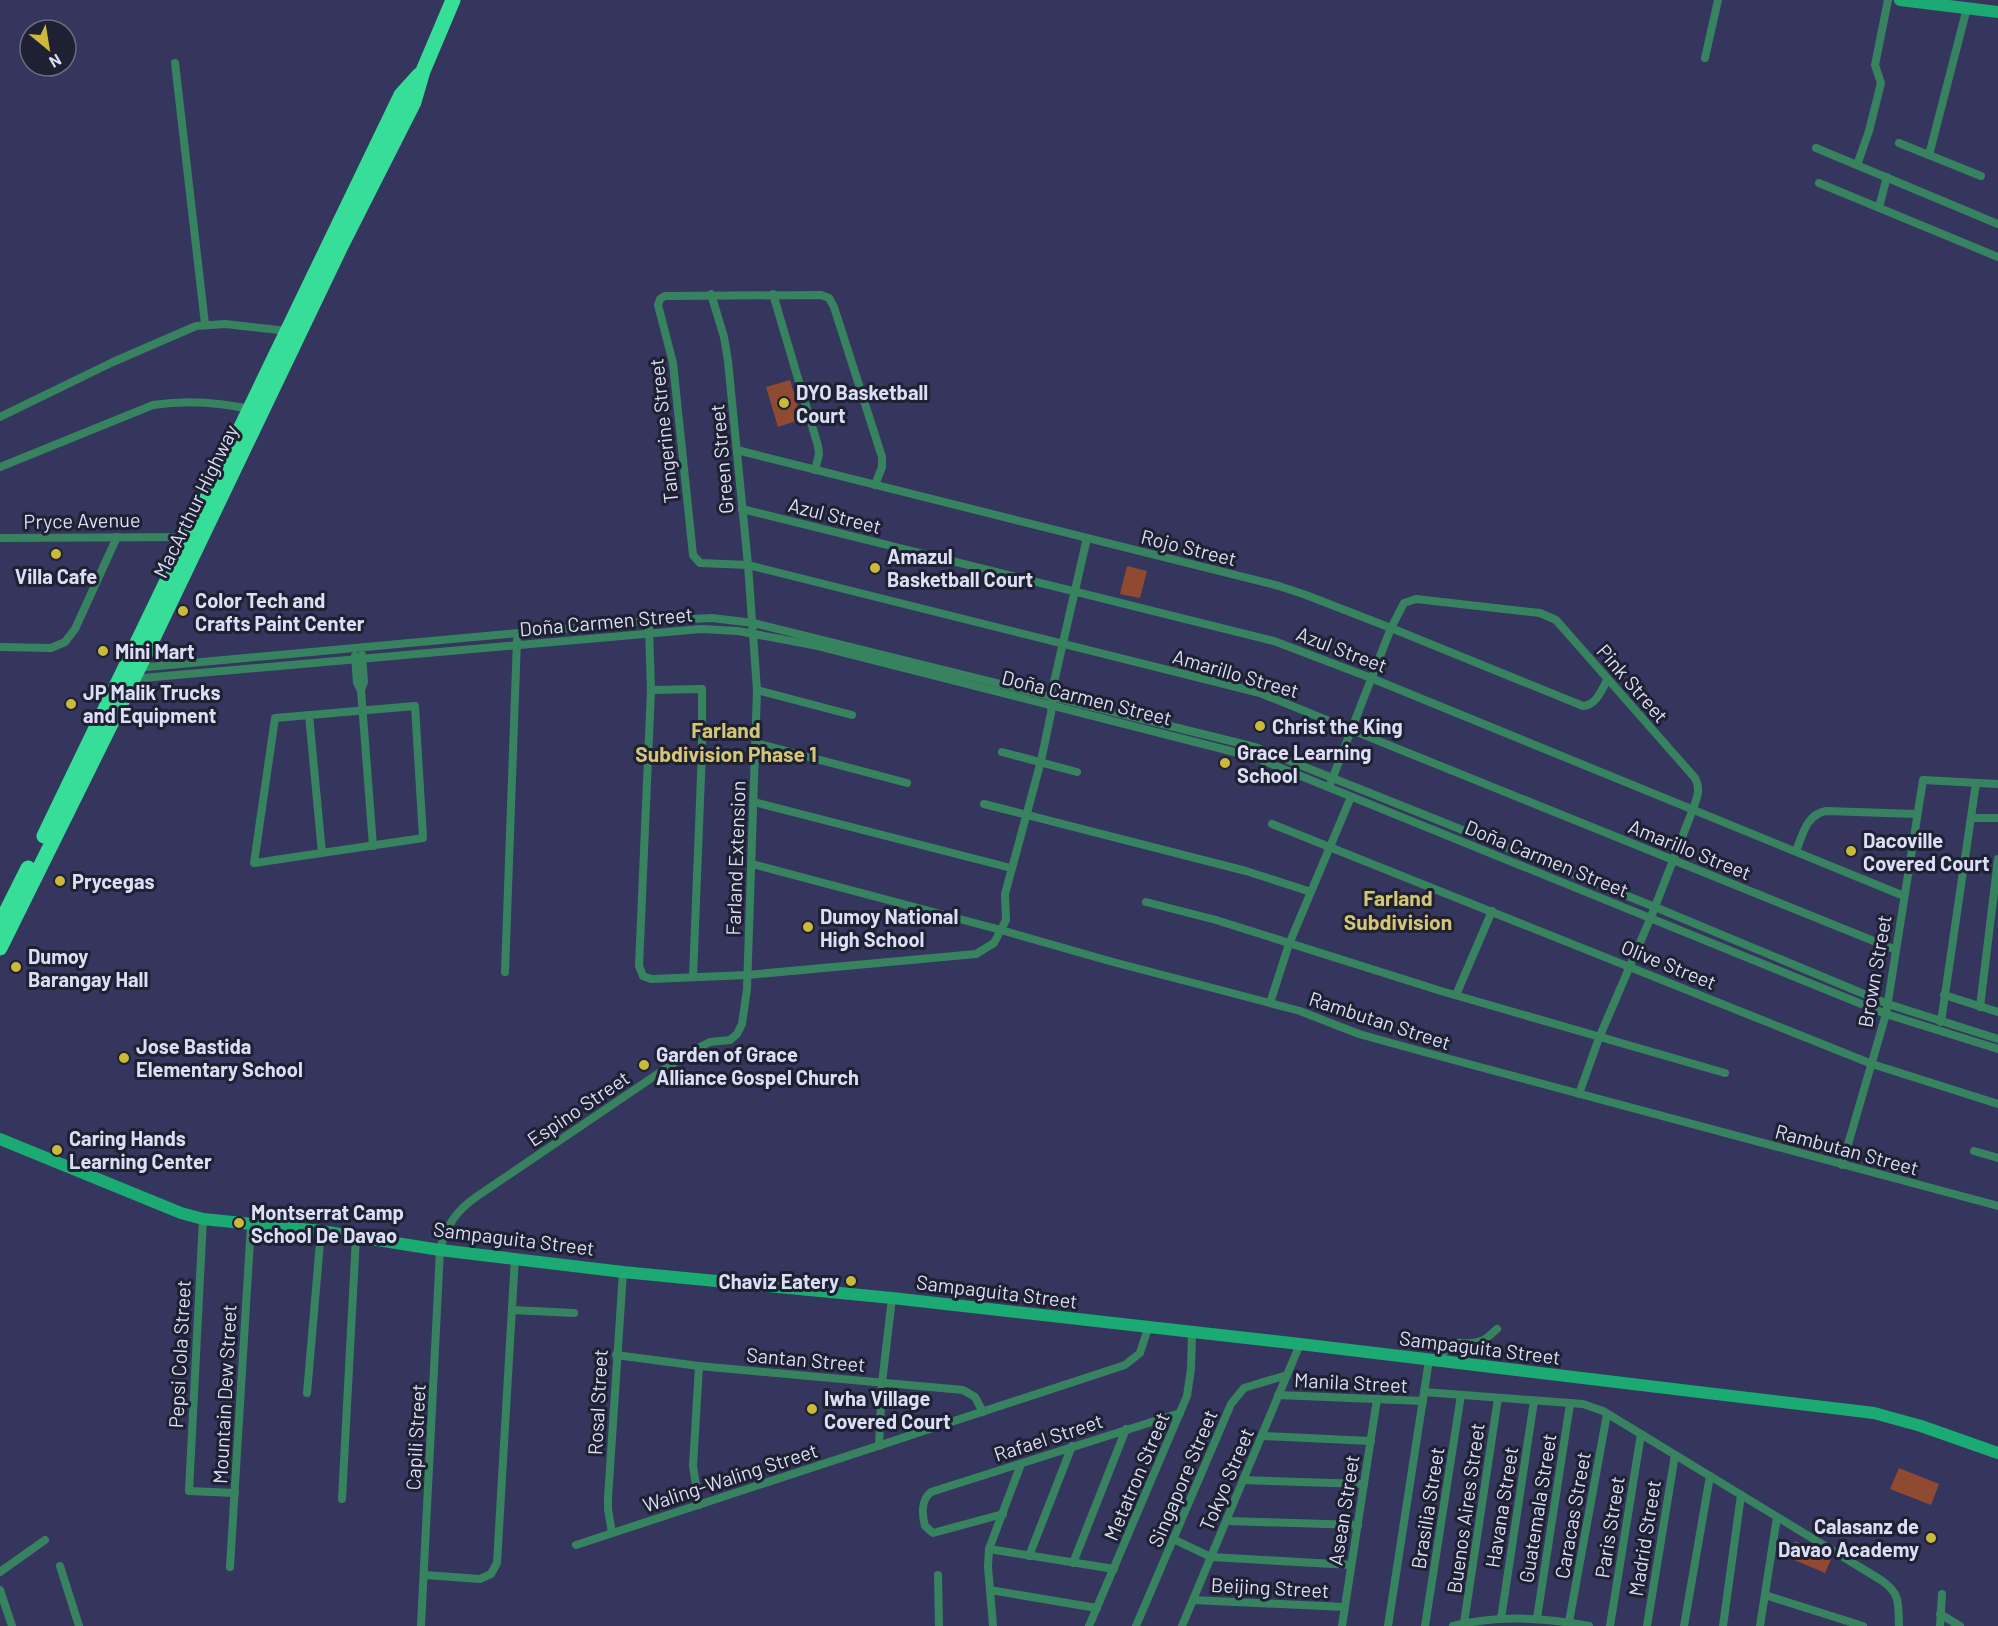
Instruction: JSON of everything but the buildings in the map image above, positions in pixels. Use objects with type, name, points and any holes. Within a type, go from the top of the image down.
[{"type":"highway","name":"MacArthur Highway","points":[[0,948],[51,832],[194,537],[414,102],[423,71],[453,0]]},
{"type":"highway","name":"MacArthur Highway","points":[[256,411],[288,330],[401,95],[423,71]]},
{"type":"highway","name":"MacArthur Highway","points":[[0,924],[51,832]]},
{"type":"street","points":[[1705,58],[1718,0]]},
{"type":"street","points":[[1857,165],[1869,131],[1881,84],[1875,65],[1888,0]]},
{"type":"street","points":[[1900,0],[1998,12]]},
{"type":"street","points":[[1929,155],[1967,8]]},
{"type":"street","points":[[175,63],[205,324]]},
{"type":"street","points":[[1899,143],[1981,176]]},
{"type":"street","points":[[1816,148],[1998,224]]},
{"type":"street","points":[[1879,207],[1887,177]]},
{"type":"street","points":[[1819,183],[1998,257]]},
{"type":"street","points":[[711,294],[820,294],[832,301],[882,458],[882,467],[875,485]]},
{"type":"street","name":"Green Street","points":[[711,294],[726,344],[753,634]]},
{"type":"street","name":"Tangerine Street","points":[[711,294],[665,296],[660,299],[658,305],[673,363],[693,555],[703,564],[748,565]]},
{"type":"street","points":[[773,294],[818,446],[819,454],[815,470]]},
{"type":"street","points":[[0,417],[133,353],[196,326],[225,324],[288,330]]},
{"type":"street","points":[[0,467],[153,405],[172,402],[210,402],[256,411]]},
{"type":"street","name":"Rojo Street","points":[[737,450],[1279,586],[1583,706],[1588,706],[1594,701],[1608,679]]},
{"type":"street","name":"Azul Street","points":[[742,509],[1274,641],[1371,678],[1904,896]]},
{"type":"street","points":[[0,647],[51,648],[65,642],[75,629],[117,537]]},
{"type":"street","name":"Pryce Avenue","points":[[0,538],[194,537]]},
{"type":"street","points":[[649,621],[651,690],[640,971],[643,976],[651,979],[747,975],[976,954],[994,943],[1006,920],[1004,900],[1041,761],[1054,682],[1087,538]]},
{"type":"street","name":"Amarillo Street","points":[[748,565],[1260,693],[1896,950]]},
{"type":"street","name":"Pink Street","points":[[1390,628],[1401,607],[1407,601],[1416,599],[1549,616],[1563,628],[1699,785],[1693,809],[1651,918],[1599,1038],[1579,1094]]},
{"type":"street","name":"Doña Carmen Street","points":[[128,674],[358,648],[649,621],[712,618],[753,623],[880,658],[1165,729],[1238,742],[1330,783],[1655,907],[1888,1004],[1998,1039]]},
{"type":"street","points":[[1330,783],[1390,628]]},
{"type":"street","name":"Doña Carmen Street","points":[[128,674],[713,629],[753,634],[880,658]]},
{"type":"street","points":[[505,972],[517,633]]},
{"type":"street","name":"Farland Extension","points":[[747,975],[757,690],[753,634]]},
{"type":"street","points":[[358,648],[364,682],[361,690],[373,846]]},
{"type":"street","points":[[651,690],[702,689],[702,751],[693,977]]},
{"type":"street","points":[[757,690],[852,715]]},
{"type":"street","points":[[415,706],[423,838],[254,863],[275,718],[309,715],[415,706]]},
{"type":"street","points":[[309,715],[322,853]]},
{"type":"street","name":"Doña Carmen Street","points":[[1165,729],[1236,752],[1274,759]]},
{"type":"street","points":[[1236,752],[1238,742]]},
{"type":"street","points":[[756,743],[907,783]]},
{"type":"street","points":[[1002,752],[1077,772]]},
{"type":"street","name":"Brown Street","points":[[1842,1165],[1886,1014],[1923,780],[1976,783]]},
{"type":"street","name":"Doña Carmen Street","points":[[1330,783],[1351,797],[1886,1014],[1998,1049]]},
{"type":"street","points":[[1941,1022],[1976,783],[1998,784]]},
{"type":"street","points":[[1270,1003],[1289,944],[1351,797]]},
{"type":"street","points":[[754,802],[1011,868]]},
{"type":"street","points":[[984,804],[1246,870],[1311,892]]},
{"type":"street","points":[[1796,851],[1809,820],[1819,812],[1917,814]]},
{"type":"street","points":[[1972,818],[1998,818]]},
{"type":"street","name":"Olive Street","points":[[1272,824],[1872,1064],[1998,1104]]},
{"type":"street","points":[[1980,1007],[1998,859]]},
{"type":"street","name":"Rambutan Street","points":[[752,864],[1300,1011],[1383,1041],[1998,1206]]},
{"type":"street","points":[[1146,902],[1216,920],[1599,1038],[1725,1073]]},
{"type":"street","points":[[1456,995],[1492,911]]},
{"type":"street","name":"Espino Street","points":[[440,1250],[453,1217],[467,1203],[690,1052],[710,1042],[725,1041],[734,1037],[742,1023],[747,975]]},
{"type":"street","points":[[1944,995],[1998,1012]]},
{"type":"street","name":"Sampaguita Street","points":[[0,1139],[181,1213],[203,1219],[321,1231],[440,1250],[515,1257],[623,1272],[1300,1344],[1874,1413],[1921,1426],[1998,1453]]},
{"type":"street","points":[[1974,1150],[1998,1158]]},
{"type":"street","name":"Pepsi Cola Street","points":[[203,1219],[189,1491],[235,1493]]},
{"type":"street","name":"Mountain Dew Street","points":[[230,1567],[251,1224]]},
{"type":"street","points":[[308,1393],[321,1231]]},
{"type":"street","points":[[342,1499],[356,1237]]},
{"type":"street","name":"Capili Street","points":[[421,1626],[440,1250]]},
{"type":"street","points":[[425,1575],[480,1579],[495,1569],[497,1563],[515,1257]]},
{"type":"street","name":"Rosal Street","points":[[612,1533],[608,1509],[623,1272]]},
{"type":"street","points":[[879,1446],[882,1383],[892,1299]]},
{"type":"street","points":[[512,1310],[574,1313]]},
{"type":"street","name":"Waling-Waling Street","points":[[576,1545],[1125,1365],[1140,1353],[1148,1328]]},
{"type":"street","points":[[1388,1626],[1424,1392],[1434,1360],[1452,1344],[1484,1340],[1497,1329]]},
{"type":"street","name":"Metatron Street","points":[[1089,1626],[1180,1413],[1189,1383],[1192,1333]]},
{"type":"street","name":"Tokyo Street","points":[[1182,1626],[1300,1344]]},
{"type":"street","name":"Santan Street","points":[[616,1355],[699,1366],[963,1390],[975,1397],[983,1412]]},
{"type":"street","points":[[699,1366],[693,1466],[699,1505]]},
{"type":"street","name":"Singapore Street","points":[[1136,1626],[1235,1398],[1244,1388],[1252,1384],[1287,1375]]},
{"type":"street","points":[[1424,1392],[1594,1407],[1881,1580],[1893,1589],[1898,1599],[1899,1626]]},
{"type":"street","name":"Manila Street","points":[[1278,1395],[1423,1401]]},
{"type":"street","name":"Brasilia Street","points":[[1425,1626],[1461,1395]]},
{"type":"street","name":"Buenos Aires Street","points":[[1464,1623],[1498,1398]]},
{"type":"street","name":"Asean Street","points":[[1342,1626],[1377,1399]]},
{"type":"street","name":"Havana Street","points":[[1501,1619],[1534,1401]]},
{"type":"street","name":"Guatemala Street","points":[[1537,1618],[1569,1404]]},
{"type":"street","name":"Rafael Street","points":[[1002,1514],[933,1533],[924,1522],[924,1504],[927,1495],[931,1492],[1180,1413]]},
{"type":"street","name":"Caracas Street","points":[[1569,1622],[1607,1414]]},
{"type":"street","points":[[1072,1563],[1126,1429]]},
{"type":"street","name":"Paris Street","points":[[1610,1626],[1641,1434]]},
{"type":"street","points":[[1262,1436],[1371,1441]]},
{"type":"street","points":[[1029,1556],[1072,1446]]},
{"type":"street","name":"Madrid Street","points":[[1647,1626],[1675,1455]]},
{"type":"street","points":[[993,1626],[989,1549],[1021,1464]]},
{"type":"street","points":[[1684,1626],[1710,1476]]},
{"type":"street","points":[[1243,1480],[1364,1484]]},
{"type":"street","points":[[1723,1626],[1741,1495]]},
{"type":"street","points":[[1760,1626],[1777,1517]]},
{"type":"street","points":[[1227,1521],[1358,1525]]},
{"type":"street","points":[[1173,1539],[1211,1557],[1351,1565]]},
{"type":"street","points":[[0,1572],[45,1540]]},
{"type":"street","points":[[989,1549],[1114,1569]]},
{"type":"street","points":[[60,1566],[79,1626]]},
{"type":"street","points":[[938,1575],[939,1626]]},
{"type":"street","points":[[0,1590],[5,1618],[12,1626]]},
{"type":"street","points":[[990,1590],[1097,1608]]},
{"type":"street","points":[[1940,1626],[1942,1594]]},
{"type":"street","points":[[1765,1595],[1863,1626]]},
{"type":"street","name":"Beijing Street","points":[[1193,1600],[1345,1607]]},
{"type":"street","points":[[1940,1614],[1960,1626]]},
{"type":"street","name":"Buenos Aires Street","points":[[1453,1626],[1501,1619],[1537,1618],[1589,1626]]},
{"type":"shaded area","name":"DYO Basketball Court","points":[[790,380],[802,419],[778,427],[766,387]]},
{"type":"shaded area","points":[[1127,566],[1147,571],[1140,598],[1120,594]]},
{"type":"shaded area","points":[[1899,1468],[1939,1484],[1931,1505],[1890,1489]]},
{"type":"shaded area","points":[[1795,1541],[1832,1557],[1825,1573],[1787,1557]]},
{"type":"place","name":"DYO Basketball Court","points":[[784,403]]},
{"type":"place","name":"Villa Cafe","points":[[56,554]]},
{"type":"place","name":"Amazul Basketball Court","points":[[875,568]]},
{"type":"place","name":"Color Tech and Crafts Paint Center","points":[[183,611]]},
{"type":"place","name":"Mini Mart","points":[[103,651]]},
{"type":"place","name":"JP Malik Trucks and Equipment","points":[[71,704]]},
{"type":"place","name":"Christ the King","points":[[1260,726]]},
{"type":"place","name":"Grace Learning School","points":[[1225,763]]},
{"type":"place","name":"Dacoville Covered Court","points":[[1851,851]]},
{"type":"place","name":"Prycegas","points":[[60,881]]},
{"type":"place","name":"Dumoy National High School","points":[[808,927]]},
{"type":"place","name":"Dumoy Barangay Hall","points":[[16,967]]},
{"type":"place","name":"Jose Bastida Elementary School","points":[[124,1058]]},
{"type":"place","name":"Garden of Grace Alliance Gospel Church","points":[[644,1065]]},
{"type":"place","name":"Caring Hands Learning Center","points":[[57,1150]]},
{"type":"place","name":"Montserrat Camp School De Davao","points":[[239,1223]]},
{"type":"place","name":"Chaviz Eatery","points":[[851,1281]]},
{"type":"place","name":"Iwha Village Covered Court","points":[[812,1409]]},
{"type":"place","name":"Calasanz de Davao Academy","points":[[1931,1538]]},
{"type":"district","name":"Farland Subdivision Phase 1","points":[[726,741]]},
{"type":"district","name":"Farland Subdivision","points":[[1398,909]]}]
